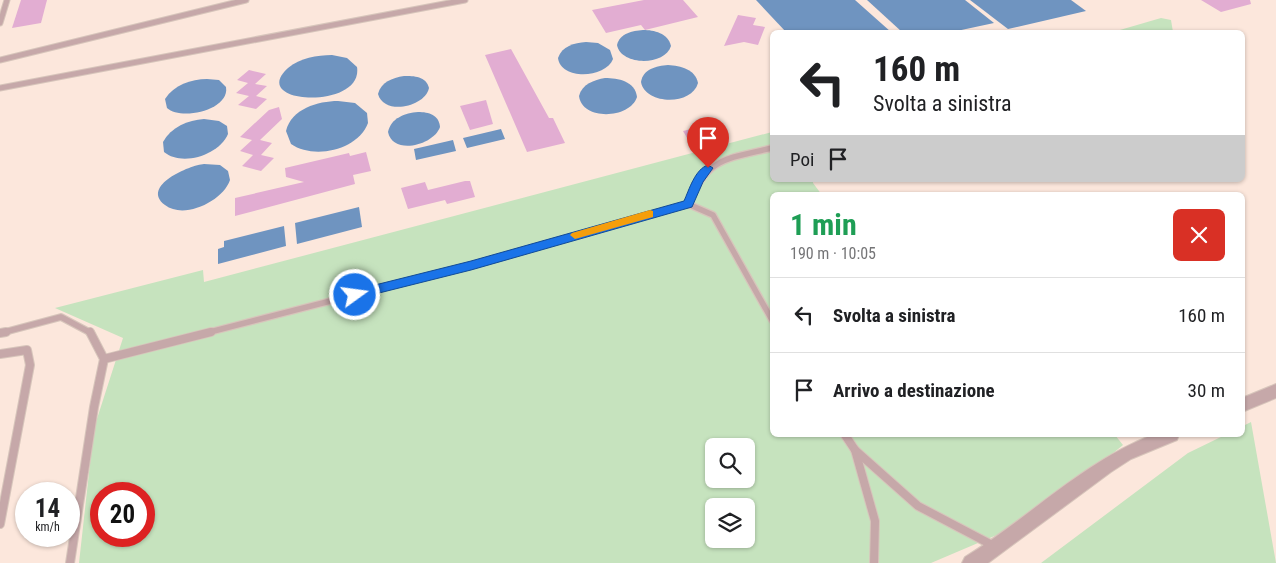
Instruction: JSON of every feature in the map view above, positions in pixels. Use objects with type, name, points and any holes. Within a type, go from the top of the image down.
[{"type":"street","points":[[1245,404],[1276,391]]},
{"type":"street","points":[[971,563],[998,548],[1080,484],[1125,454],[1166,437]]},
{"type":"lane","points":[[0,23],[7,0]]},
{"type":"lane","points":[[0,60],[246,0]]},
{"type":"lane","points":[[0,88],[465,0]]},
{"type":"lane","points":[[688,204],[698,181],[708,168],[731,159],[770,149]]},
{"type":"lane","points":[[104,358],[471,265],[688,204],[713,215],[770,316]]},
{"type":"lane","points":[[0,332],[61,317],[91,332],[104,358],[94,407],[70,563]]},
{"type":"lane","points":[[0,354],[28,350],[30,365],[0,524]]},
{"type":"lane","points":[[846,437],[855,450],[918,506],[998,548]]},
{"type":"lane","points":[[855,450],[875,521],[874,563]]},
{"type":"green space","points":[[1161,18],[1171,20],[1173,30],[1120,30]]},
{"type":"green space","points":[[770,133],[770,182],[813,182],[820,192],[770,192],[770,437],[1117,437],[1123,445],[1032,520],[931,563],[79,563],[94,428],[123,338],[55,308],[203,270],[204,282]]},
{"type":"green space","points":[[1251,422],[1276,563],[1041,563],[1188,453],[1221,437],[1245,437],[1245,425]]},
{"type":"water","points":[[756,0],[855,0],[889,30],[784,30]]},
{"type":"water","points":[[867,0],[965,0],[994,23],[961,30],[900,30]]},
{"type":"water","points":[[970,0],[1071,0],[1086,11],[1008,29]]},
{"type":"water","points":[[643,30],[664,35],[671,46],[667,53],[652,60],[643,61],[626,57],[620,52],[617,45],[624,35]]},
{"type":"water","points":[[586,42],[598,43],[610,50],[613,59],[602,70],[593,73],[584,74],[567,71],[561,65],[558,58],[560,54],[569,46]]},
{"type":"water","points":[[332,55],[347,58],[357,67],[354,81],[343,90],[327,96],[310,98],[294,95],[282,90],[279,80],[288,68],[309,58]]},
{"type":"water","points":[[668,65],[682,67],[694,74],[698,83],[694,91],[687,96],[669,100],[651,95],[644,90],[641,82],[644,74],[655,67]]},
{"type":"water","points":[[404,76],[416,77],[425,81],[429,88],[426,95],[413,104],[404,106],[396,107],[382,101],[378,94],[382,86],[391,79]]},
{"type":"water","points":[[605,78],[620,80],[633,87],[637,97],[633,104],[625,110],[616,113],[606,114],[588,110],[582,104],[579,96],[583,88],[593,81]]},
{"type":"water","points":[[195,80],[219,80],[226,87],[225,95],[220,102],[213,107],[193,113],[174,112],[167,108],[165,99],[173,90]]},
{"type":"water","points":[[338,101],[355,103],[367,113],[368,123],[355,140],[345,146],[323,152],[301,149],[291,144],[286,131],[293,117],[314,105]]},
{"type":"water","points":[[418,112],[436,117],[440,127],[430,139],[422,143],[405,146],[397,144],[391,139],[388,132],[392,123],[399,117]]},
{"type":"water","points":[[204,119],[219,121],[227,126],[228,134],[217,148],[209,153],[190,158],[180,158],[164,152],[163,142],[175,128],[192,121]]},
{"type":"water","points":[[501,129],[505,139],[467,148],[463,138]]},
{"type":"water","points":[[453,140],[456,151],[416,160],[414,149]]},
{"type":"water","points":[[204,164],[220,165],[228,171],[230,180],[220,195],[202,206],[192,209],[173,209],[165,205],[159,198],[159,191],[163,184],[179,172]]},
{"type":"water","points":[[359,207],[362,227],[297,244],[295,223]]},
{"type":"water","points":[[284,226],[286,246],[218,264],[218,249],[224,247],[224,241]]},
{"type":"building","points":[[21,0],[47,0],[41,23],[12,28]]},
{"type":"building","points":[[644,0],[683,0],[698,17],[645,30],[641,25],[606,33],[592,10]]},
{"type":"building","points":[[1201,0],[1250,0],[1251,4],[1221,12]]},
{"type":"building","points":[[738,15],[756,18],[753,25],[765,27],[758,45],[744,42],[724,46]]},
{"type":"building","points":[[511,49],[549,118],[553,118],[565,143],[527,152],[485,55]]},
{"type":"building","points":[[249,70],[266,74],[255,84],[267,86],[256,96],[267,99],[256,109],[238,105],[249,96],[236,93],[248,83],[237,80]]},
{"type":"building","points":[[486,100],[493,124],[470,130],[460,106]]},
{"type":"building","points":[[279,107],[282,119],[260,140],[272,143],[261,155],[274,158],[261,171],[242,166],[253,155],[240,151],[252,140],[240,137],[269,110]]},
{"type":"building","points":[[719,122],[727,134],[690,143],[683,131]]},
{"type":"building","points":[[366,152],[371,171],[353,175],[355,184],[235,216],[235,198],[304,182],[286,177],[285,168],[349,153],[350,156]]},
{"type":"building","points":[[470,181],[475,197],[447,204],[445,200],[408,209],[401,188],[425,182],[428,190]]},
{"type":"slow traffic","points":[[575,235],[650,214]]},
{"type":"route","points":[[355,295],[471,265],[688,204],[698,181],[708,168]]}]
